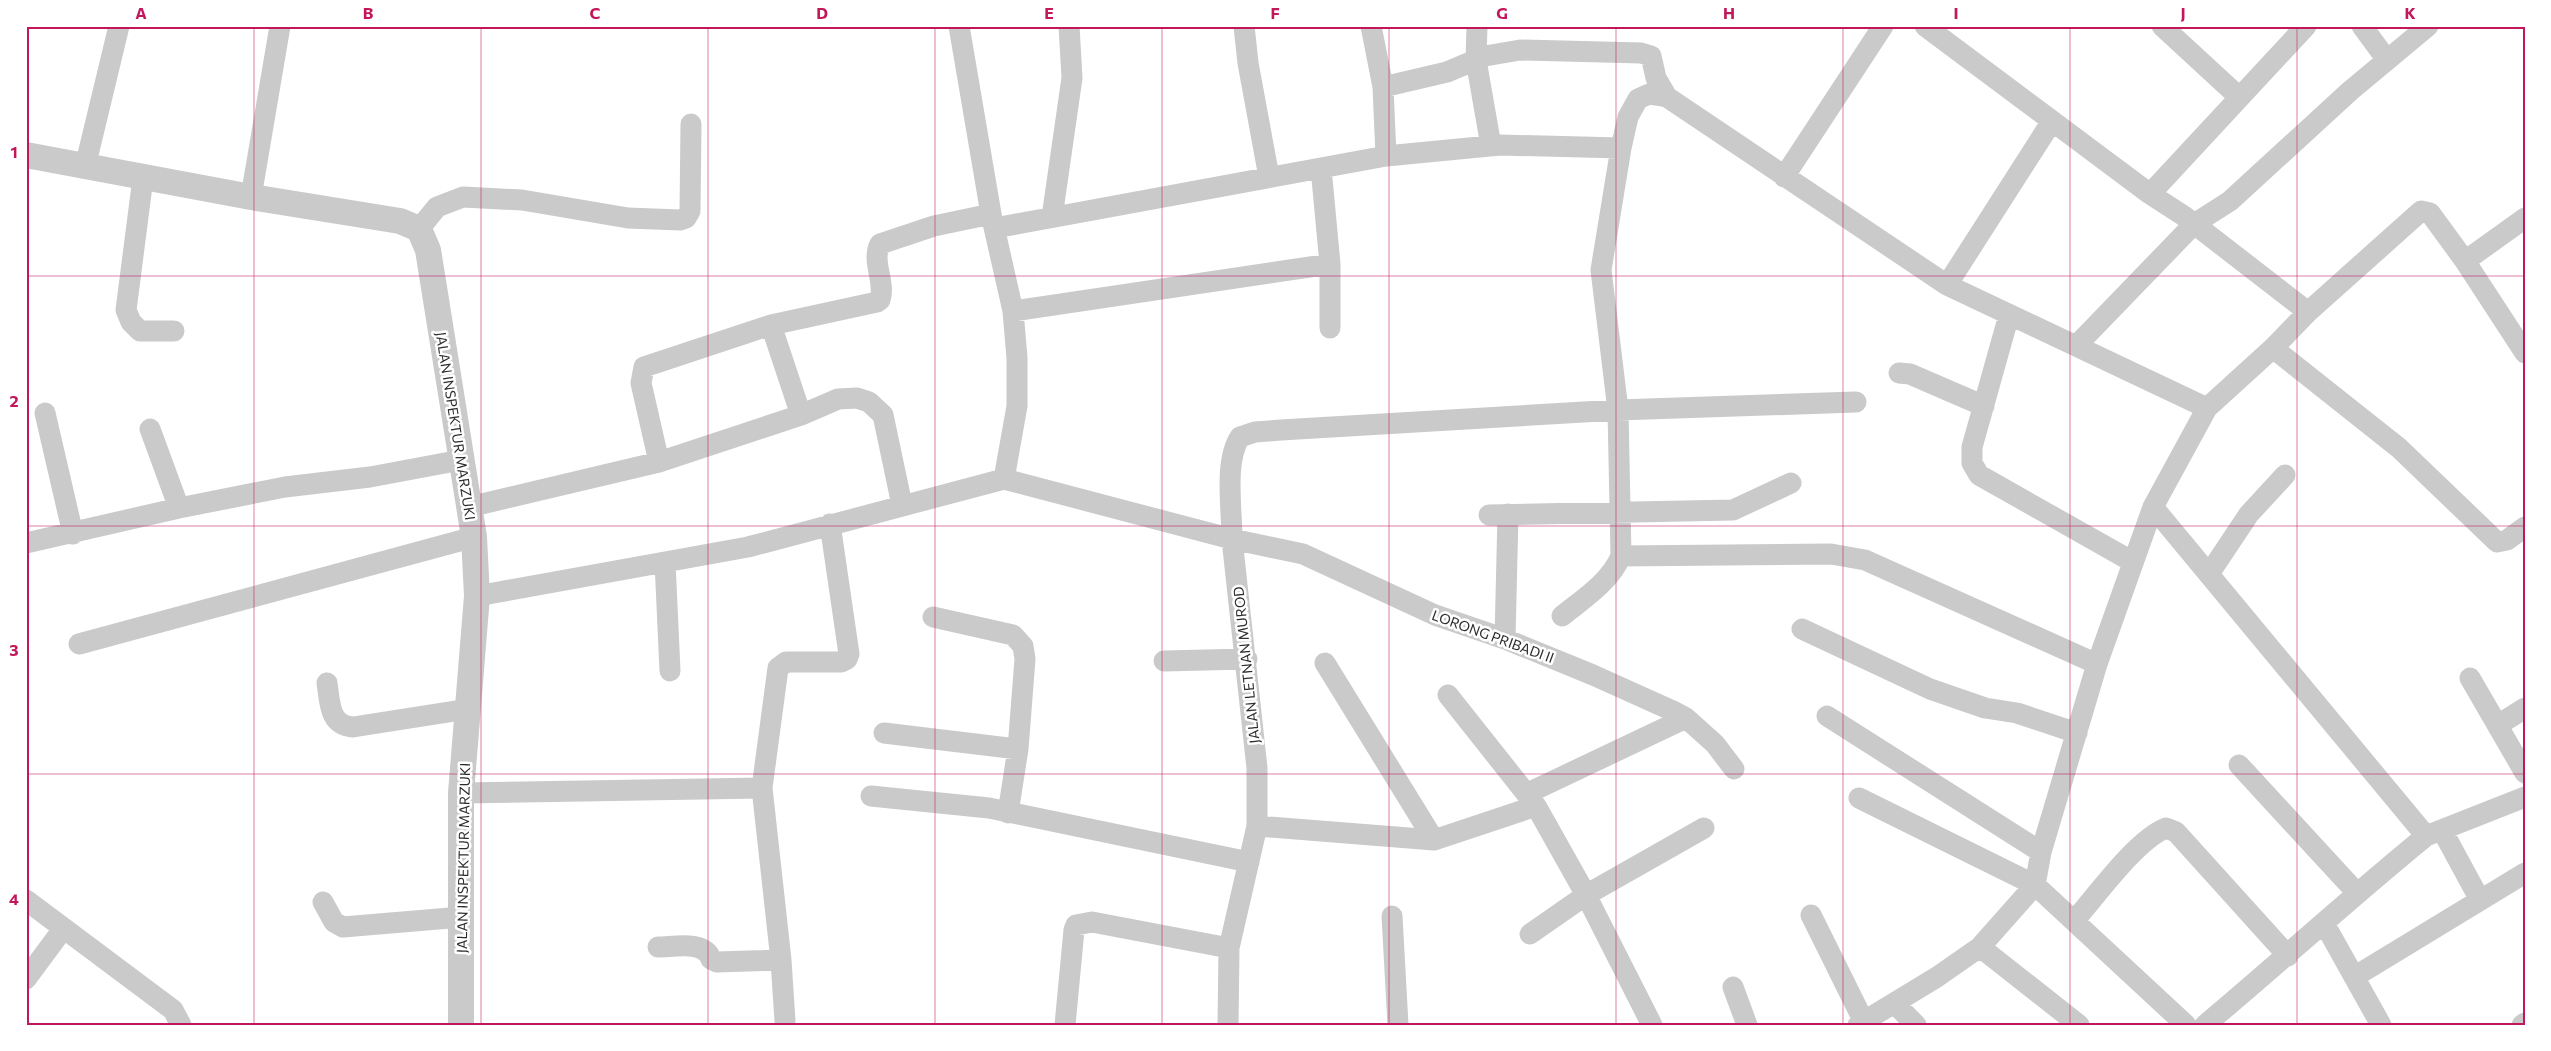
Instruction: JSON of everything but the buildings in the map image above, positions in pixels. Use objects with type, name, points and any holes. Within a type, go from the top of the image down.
[{"type":"street","points":[[85,167],[119,26]]},
{"type":"street","points":[[251,197],[280,26]]},
{"type":"street","points":[[959,26],[993,221],[1013,311],[1017,358],[1017,406],[1004,479]]},
{"type":"street","points":[[1052,217],[1072,78],[1069,26]]},
{"type":"street","points":[[1244,26],[1248,63],[1269,177]]},
{"type":"street","points":[[1371,26],[1383,88],[1386,156]]},
{"type":"street","points":[[1477,26],[1476,60],[1491,146]]},
{"type":"street","points":[[1784,177],[1883,26]]},
{"type":"street","points":[[1925,26],[2150,194],[2194,224],[2308,312]]},
{"type":"street","points":[[2162,26],[2239,97]]},
{"type":"street","points":[[2150,194],[2306,26]]},
{"type":"street","points":[[2362,26],[2387,60]]},
{"type":"street","points":[[2077,345],[2194,224],[2230,200],[2257,174],[2428,26]]},
{"type":"street","points":[[1383,88],[1447,72],[1485,56],[1520,50],[1641,53],[1652,56],[1656,78],[1667,97]]},
{"type":"street","points":[[1562,616],[1603,582],[1616,567],[1621,556],[1618,410],[1601,270],[1621,148],[1628,117],[1638,99],[1649,94],[1667,97],[1947,285],[2207,408]]},
{"type":"street","points":[[1947,285],[2052,121]]},
{"type":"street","points":[[26,155],[251,197],[400,221],[420,229],[437,207],[463,197],[522,200],[628,218],[680,220],[686,218],[690,211],[691,124]]},
{"type":"street","points":[[659,462],[641,383],[644,367],[771,325],[880,300],[882,292],[878,252],[880,244],[934,226],[1052,217],[1386,156],[1491,146],[1621,148]]},
{"type":"street","points":[[1320,168],[1330,264],[1330,328]]},
{"type":"street","points":[[144,178],[126,310],[131,322],[140,331],[174,331]]},
{"type":"street","points":[[1812,915],[1861,1023],[1894,1004],[1980,948],[2035,885],[2042,852],[2097,664],[2153,506],[2207,408],[2273,348],[2308,312],[2421,211],[2430,213],[2465,261],[2525,353]]},
{"type":"street","points":[[2465,261],[2525,218]]},
{"type":"street","name":"JALAN INSPEKTUR MARZUKI","points":[[420,229],[428,250],[474,537],[477,596],[461,793],[461,1025]]},
{"type":"street","points":[[1013,311],[1330,264]]},
{"type":"street","points":[[2009,314],[1972,447],[1972,463],[1979,475],[2133,562]]},
{"type":"street","points":[[771,325],[801,415]]},
{"type":"street","points":[[2273,348],[2399,448],[2497,542],[2507,540],[2525,527]]},
{"type":"street","points":[[1899,373],[1910,374],[1984,406]]},
{"type":"street","points":[[469,506],[659,462],[801,415],[838,399],[857,398],[869,402],[883,415],[902,505]]},
{"type":"street","points":[[1618,410],[1856,402]]},
{"type":"street","name":"JALAN LETNAN MUROD","points":[[1228,1025],[1230,948],[1257,826],[1257,768],[1247,659],[1232,539],[1231,459],[1240,437],[1255,432],[1281,430],[1618,410]]},
{"type":"street","points":[[45,413],[72,534]]},
{"type":"street","points":[[150,429],[179,508]]},
{"type":"street","points":[[26,544],[179,508],[285,487],[370,477],[461,460]]},
{"type":"street","points":[[2208,574],[2249,514],[2285,475]]},
{"type":"street","points":[[477,596],[748,547],[1004,479],[1232,539]]},
{"type":"street","points":[[1505,639],[1499,514],[1621,514],[1733,510],[1791,483]]},
{"type":"street","points":[[2153,506],[2208,574],[2434,833],[2480,900]]},
{"type":"street","points":[[785,1021],[781,960],[762,788],[778,668],[786,662],[841,662],[849,654],[830,524]]},
{"type":"street","points":[[79,644],[474,537]]},
{"type":"street","name":"LORONG PRIBADI II","points":[[1232,539],[1303,554],[1435,615],[1505,639],[1593,675],[1686,718],[1715,744],[1734,769]]},
{"type":"street","points":[[1621,556],[1831,554],[1864,560],[2097,664]]},
{"type":"street","points":[[665,562],[670,671]]},
{"type":"street","points":[[933,617],[1013,635],[1019,639],[1025,659],[1018,749],[1008,813]]},
{"type":"street","points":[[1802,629],[1930,689],[1985,708],[2017,713],[2077,733]]},
{"type":"street","points":[[1164,661],[1247,659]]},
{"type":"street","points":[[1325,663],[1434,840]]},
{"type":"street","points":[[2470,678],[2525,773]]},
{"type":"street","points":[[327,684],[333,717],[343,726],[353,728],[468,709]]},
{"type":"street","points":[[1448,695],[1532,800],[1586,895],[1652,1025]]},
{"type":"street","points":[[2498,725],[2525,708]]},
{"type":"street","points":[[1827,716],[2042,852]]},
{"type":"street","points":[[1257,826],[1434,840],[1532,800],[1686,718]]},
{"type":"street","points":[[884,733],[1018,749]]},
{"type":"street","points":[[2238,765],[2357,892]]},
{"type":"street","points":[[461,793],[762,788]]},
{"type":"street","points":[[871,796],[989,808],[1249,862]]},
{"type":"street","points":[[2205,1025],[2288,956],[2357,892],[2434,833],[2525,797]]},
{"type":"street","points":[[1859,798],[2035,885],[2186,1025]]},
{"type":"street","points":[[1530,934],[1586,895],[1704,828]]},
{"type":"street","points":[[2074,921],[2141,845],[2156,832],[2166,828],[2176,832],[2288,956]]},
{"type":"street","points":[[2354,977],[2525,873]]},
{"type":"street","points":[[26,900],[172,1010],[181,1025]]},
{"type":"street","points":[[323,902],[334,922],[343,927],[462,917]]},
{"type":"street","points":[[1392,916],[1398,1025]]},
{"type":"street","points":[[1065,1025],[1076,925],[1092,922],[1230,948]]},
{"type":"street","points":[[2324,923],[2381,1025]]},
{"type":"street","points":[[26,979],[63,929]]},
{"type":"street","points":[[658,948],[701,947],[709,952],[711,959],[718,962],[781,960]]},
{"type":"street","points":[[1980,948],[2079,1025]]},
{"type":"street","points":[[1733,987],[1747,1025]]},
{"type":"street","points":[[1894,1004],[1916,1025]]}]
